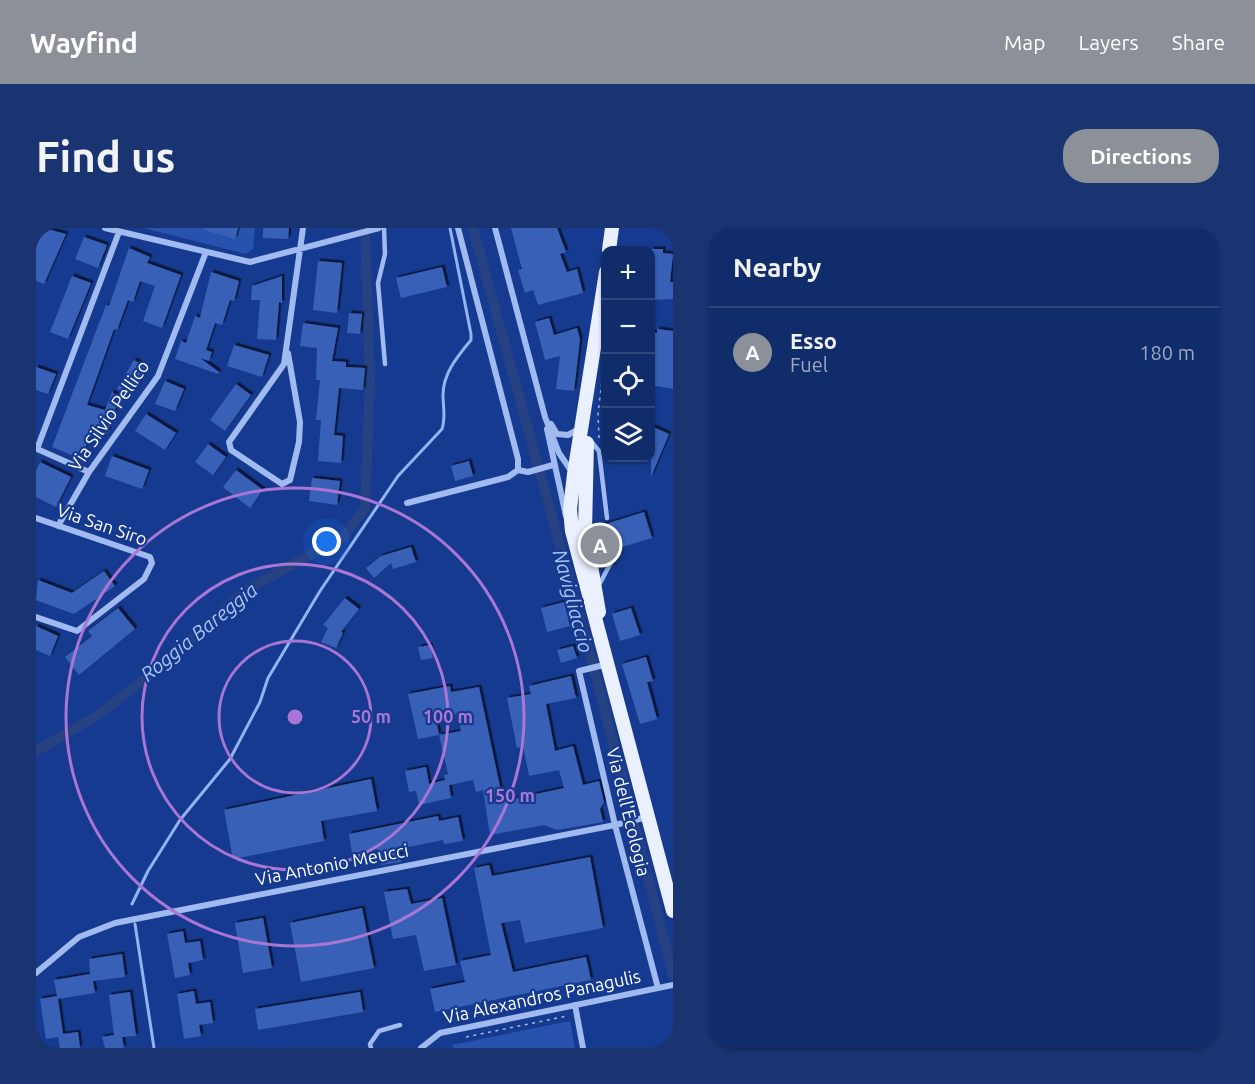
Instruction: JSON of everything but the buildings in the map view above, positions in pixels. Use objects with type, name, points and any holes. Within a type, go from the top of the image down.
[{"type":"main road","points":[[610,246],[612,228]]},
{"type":"main road","points":[[602,300],[589,393],[585,531],[596,590],[603,665],[644,818],[673,911]]},
{"type":"main road","points":[[589,393],[582,422],[570,509],[572,531],[586,594],[603,647]]},
{"type":"street","points":[[105,228],[250,262],[379,228]]},
{"type":"street","points":[[288,352],[300,431],[291,476],[288,482],[282,484],[231,450],[229,442],[280,373],[288,352],[303,228]]},
{"type":"street","points":[[458,228],[518,459],[518,470]]},
{"type":"street","points":[[495,228],[545,417],[559,453],[585,490]]},
{"type":"street","points":[[89,472],[37,449],[119,232]]},
{"type":"street","name":"Via Silvio Pellico","points":[[58,526],[89,472],[158,376],[206,252]]},
{"type":"street","points":[[545,417],[557,434],[574,433],[582,422]]},
{"type":"street","points":[[545,417],[550,466],[572,531]]},
{"type":"street","points":[[407,503],[508,477],[518,470],[528,472],[550,466]]},
{"type":"street","name":"Via San Siro","points":[[36,518],[150,557],[152,563],[144,579],[77,631],[36,617]]},
{"type":"street","name":"Via dell'Ecologia","points":[[603,665],[579,671],[615,825],[658,988]]},
{"type":"street","name":"Via Antonio Meucci","points":[[36,974],[79,937],[116,923],[644,818]]},
{"type":"street","name":"Via Alexandros Panagulis","points":[[421,1048],[440,1033],[673,985]]},
{"type":"street","points":[[574,1005],[583,1048]]},
{"type":"lane","points":[[384,228],[385,254],[378,283],[385,364]]},
{"type":"lane","points":[[587,437],[599,451],[608,518]]},
{"type":"lane","points":[[596,590],[616,553]]},
{"type":"lane","points":[[371,1048],[370,1044],[379,1031],[400,1025]]},
{"type":"path","points":[[599,451],[598,414],[601,389]]},
{"type":"path","points":[[464,1037],[576,1013]]},
{"type":"shaded area","points":[[143,228],[255,228],[253,249],[246,254]]},
{"type":"shaded area","points":[[570,1021],[575,1048],[453,1048],[452,1045]]},
{"type":"waterway","name":"Roggia Bareggia","points":[[36,751],[97,716],[157,669],[246,590],[343,537],[365,508],[370,382],[365,228]]},
{"type":"waterway","points":[[132,904],[148,871],[180,820],[230,759],[260,702],[268,678],[320,591],[398,476],[442,429],[446,379],[452,365],[471,340],[450,228]]},
{"type":"waterway","name":"Navigliaccio","points":[[473,228],[598,685],[673,975]]},
{"type":"waterway","points":[[135,924],[154,1048]]},
{"type":"place","name":"Esso","points":[[600,545]]}]
